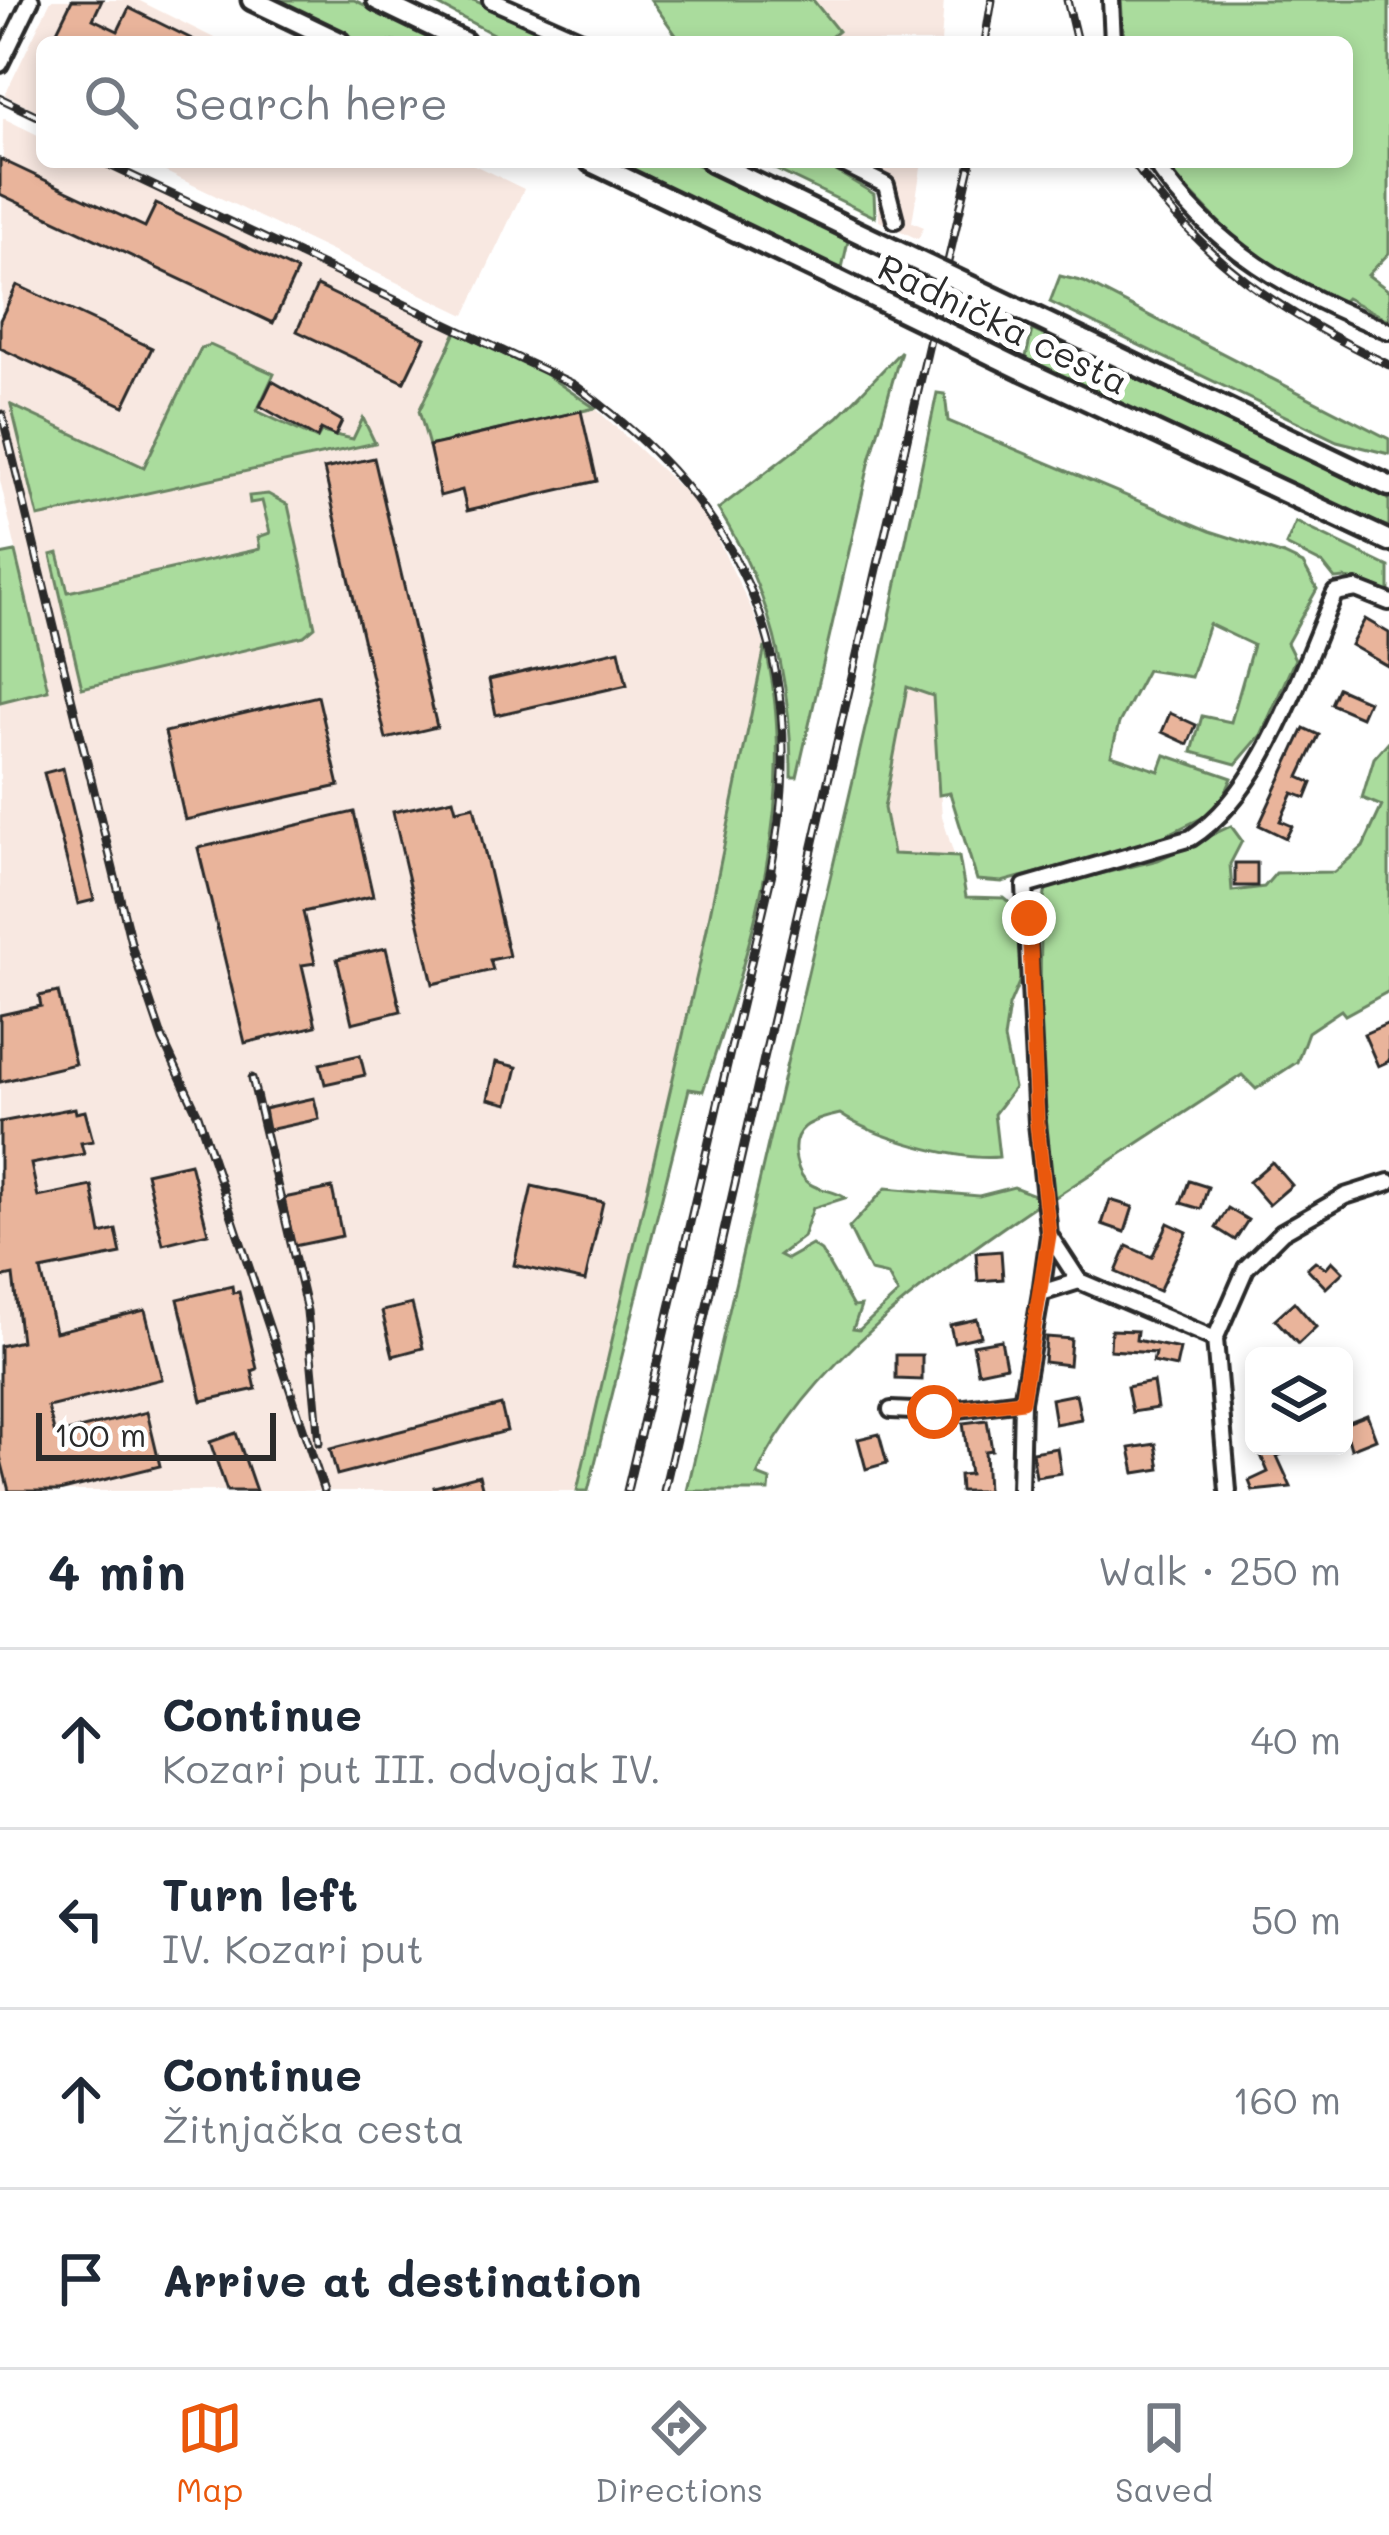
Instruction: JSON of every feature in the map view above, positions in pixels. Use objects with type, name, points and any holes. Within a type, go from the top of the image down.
[{"type":"main road","points":[[252,0],[327,36]]},
{"type":"main road","points":[[376,0],[451,36]]},
{"type":"main road","name":"Radnička cesta","points":[[604,168],[1389,542]]},
{"type":"main road","name":"Radnička cesta","points":[[724,168],[1389,486]]},
{"type":"street","points":[[0,64],[31,0]]},
{"type":"street","points":[[491,0],[572,36]]},
{"type":"street","points":[[1111,0],[1113,36]]},
{"type":"street","points":[[852,168],[886,185],[895,220]]},
{"type":"street","points":[[1159,168],[1189,206],[1265,275],[1389,331]]},
{"type":"street","points":[[1020,1491],[1022,1401],[1049,1235],[1037,1123],[1025,886],[1191,838],[1215,822],[1252,775],[1335,593],[1356,589],[1389,602]]},
{"type":"street","points":[[1228,1491],[1215,1339],[1246,1268],[1267,1244],[1326,1205],[1389,1182]]},
{"type":"street","points":[[1049,1235],[1079,1281],[1215,1339]]},
{"type":"street","points":[[1041,1293],[1079,1281]]},
{"type":"street","points":[[891,1410],[934,1412],[1022,1401]]},
{"type":"shaded area","points":[[51,0],[138,0],[210,36],[36,36],[36,110],[5,95]]},
{"type":"shaded area","points":[[813,0],[944,0],[941,36],[832,36],[837,31]]},
{"type":"shaded area","points":[[3,118],[36,134],[36,168],[109,168],[456,332],[419,410],[429,445],[595,408],[687,494],[710,524],[765,647],[700,962],[577,1491],[0,1491],[0,702],[48,689],[0,480]]},
{"type":"shaded area","points":[[158,168],[480,168],[524,189],[465,315]]},
{"type":"shaded area","points":[[838,168],[921,168],[912,222],[924,227],[918,239],[879,221],[878,193]]},
{"type":"shaded area","points":[[907,687],[933,695],[942,816],[954,855],[893,855],[884,808]]},
{"type":"green space","points":[[272,0],[354,0],[429,36],[347,36]]},
{"type":"green space","points":[[429,0],[473,0],[554,36],[497,36]]},
{"type":"green space","points":[[651,0],[813,0],[838,31],[832,36],[677,36]]},
{"type":"green space","points":[[1121,0],[1389,0],[1389,253],[1368,275],[1389,291],[1389,320],[1346,298],[1340,304],[1247,251],[1167,168],[1353,168],[1353,36],[1124,36]]},
{"type":"green space","points":[[621,168],[703,168],[838,233],[848,241],[842,268],[830,268]]},
{"type":"green space","points":[[773,168],[831,168],[874,194],[875,217]]},
{"type":"green space","points":[[1060,276],[1084,282],[1389,439],[1389,454],[1337,441],[1050,302]]},
{"type":"green space","points":[[1032,330],[1389,494],[1389,527],[1320,502],[1034,366],[1026,357]]},
{"type":"green space","points":[[456,332],[542,372],[595,408],[429,446],[419,411]]},
{"type":"green space","points":[[210,345],[274,374],[257,411],[317,439],[321,432],[353,439],[363,418],[375,443],[38,517],[11,405],[144,467],[201,348]]},
{"type":"green space","points":[[901,351],[870,460],[797,777],[791,777],[787,706],[774,637],[751,571],[718,509],[838,417]]},
{"type":"green space","points":[[937,393],[945,394],[948,421],[1210,531],[1284,555],[1303,564],[1317,589],[1287,643],[1295,659],[1261,735],[1236,764],[1192,752],[1202,716],[1231,722],[1253,645],[1209,624],[1191,677],[1147,670],[1119,723],[1111,755],[1159,771],[1165,755],[1232,778],[1218,810],[1154,841],[1002,882],[977,880],[950,793],[939,795],[933,696],[907,687],[884,808],[893,854],[959,857],[966,897],[1004,898],[1020,911],[1026,966],[1009,1006],[1004,1039],[1014,1088],[994,1114],[999,1157],[916,1146],[840,1114],[812,1122],[796,1140],[799,1170],[810,1184],[845,1198],[813,1208],[803,1237],[779,1255],[787,1259],[812,1245],[821,1251],[853,1307],[861,1306],[853,1329],[859,1330],[898,1294],[888,1275],[870,1271],[849,1228],[886,1188],[979,1196],[1014,1187],[1037,1196],[1036,1205],[918,1290],[841,1359],[807,1396],[757,1475],[770,1480],[769,1491],[687,1491],[878,673]]},
{"type":"green space","points":[[268,494],[288,505],[315,627],[304,636],[82,688],[51,555],[58,553],[68,592],[260,549],[258,537],[270,533],[262,501],[250,503],[249,496]]},
{"type":"green space","points":[[1296,522],[1389,567],[1389,594],[1345,578],[1335,579],[1323,564],[1286,545]]},
{"type":"green space","points":[[15,552],[48,690],[0,702],[0,555]]},
{"type":"green space","points":[[765,647],[778,759],[766,871],[738,983],[703,1091],[689,1089],[588,1491],[577,1491],[700,962]]},
{"type":"green space","points":[[1389,741],[1389,991],[1345,1015],[1341,1010],[1308,1032],[1297,1062],[1256,1089],[1242,1075],[1054,1198],[1041,1041],[1041,942],[1047,887],[1158,860],[1231,826],[1242,841],[1230,864],[1232,891],[1264,887],[1276,873],[1334,872],[1363,847],[1382,806],[1362,798],[1374,758]]},
{"type":"building","points":[[72,0],[102,0],[93,19],[118,31],[129,8],[186,36],[54,36]]},
{"type":"building","points":[[0,159],[145,227],[156,204],[297,271],[273,323],[0,194]]},
{"type":"building","points":[[17,285],[152,348],[124,406],[0,348],[0,320]]},
{"type":"building","points":[[317,286],[425,338],[404,382],[297,331]]},
{"type":"building","points":[[272,381],[342,421],[335,436],[321,429],[317,438],[260,406]]},
{"type":"building","points":[[581,411],[597,481],[467,511],[462,490],[440,496],[429,446]]},
{"type":"building","points":[[374,458],[437,727],[386,739],[324,469]]},
{"type":"building","points":[[1365,619],[1389,633],[1389,667],[1351,645]]},
{"type":"building","points":[[619,650],[627,685],[496,715],[489,680]]},
{"type":"building","points":[[1338,688],[1368,701],[1361,717],[1331,704]]},
{"type":"building","points":[[318,696],[339,786],[185,820],[165,732]]},
{"type":"building","points":[[1170,713],[1196,725],[1188,744],[1162,732]]},
{"type":"building","points":[[1304,728],[1319,735],[1299,777],[1312,783],[1306,798],[1293,793],[1280,821],[1292,826],[1286,838],[1259,825]]},
{"type":"building","points":[[63,768],[94,900],[78,904],[44,773]]},
{"type":"building","points":[[453,799],[456,810],[474,806],[509,956],[490,960],[493,970],[433,984],[393,812]]},
{"type":"building","points":[[354,812],[373,896],[303,912],[315,963],[302,965],[316,1026],[245,1043],[198,848]]},
{"type":"building","points":[[1235,863],[1257,863],[1257,886],[1235,886]]},
{"type":"building","points":[[386,948],[401,1011],[352,1023],[337,959]]},
{"type":"building","points":[[58,992],[75,1064],[0,1082],[0,1015],[41,1006],[39,996]]},
{"type":"building","points":[[1389,1023],[1389,1061],[1378,1066],[1364,1034]]},
{"type":"building","points":[[360,1055],[365,1075],[325,1084],[320,1064]]},
{"type":"building","points":[[496,1062],[517,1067],[508,1104],[488,1099]]},
{"type":"building","points":[[314,1098],[319,1119],[268,1130],[264,1109]]},
{"type":"building","points":[[75,1108],[76,1113],[85,1111],[93,1141],[81,1143],[84,1154],[31,1164],[38,1197],[92,1186],[101,1234],[116,1230],[121,1254],[41,1270],[55,1332],[145,1310],[162,1379],[48,1407],[55,1435],[147,1412],[160,1466],[59,1491],[9,1491],[0,1456],[0,1346],[21,1341],[13,1275],[0,1278],[0,1122]]},
{"type":"building","points":[[1272,1162],[1292,1185],[1269,1205],[1249,1182]]},
{"type":"building","points":[[190,1163],[208,1233],[163,1244],[146,1173]]},
{"type":"building","points":[[1189,1181],[1208,1187],[1201,1209],[1181,1203]]},
{"type":"building","points":[[532,1186],[603,1202],[585,1281],[514,1265]]},
{"type":"building","points":[[332,1188],[342,1236],[294,1246],[284,1198]]},
{"type":"building","points":[[1110,1200],[1133,1207],[1125,1232],[1102,1224]]},
{"type":"building","points":[[1228,1208],[1248,1220],[1235,1240],[1216,1228]]},
{"type":"building","points":[[1168,1223],[1187,1232],[1159,1291],[1116,1272],[1127,1246],[1152,1257]]},
{"type":"building","points":[[1001,1251],[1003,1279],[978,1281],[976,1253]]},
{"type":"building","points":[[1315,1261],[1326,1268],[1332,1261],[1343,1272],[1326,1288],[1307,1268]]},
{"type":"building","points":[[232,1286],[233,1293],[239,1292],[257,1369],[252,1371],[256,1389],[202,1401],[178,1299]]},
{"type":"building","points":[[1294,1302],[1316,1327],[1298,1344],[1275,1319]]},
{"type":"building","points":[[412,1304],[423,1348],[393,1356],[382,1311]]},
{"type":"building","points":[[977,1319],[981,1336],[954,1342],[950,1325]]},
{"type":"building","points":[[1111,1330],[1137,1331],[1136,1340],[1180,1349],[1176,1367],[1153,1362],[1155,1353],[1110,1350]]},
{"type":"building","points":[[1046,1337],[1071,1339],[1069,1365],[1044,1362]]},
{"type":"building","points":[[1001,1340],[1006,1366],[978,1372],[973,1345]]},
{"type":"building","points":[[896,1355],[922,1355],[922,1380],[896,1379]]},
{"type":"building","points":[[1153,1382],[1157,1408],[1132,1412],[1127,1387]]},
{"type":"building","points":[[1076,1394],[1081,1419],[1055,1424],[1051,1399]]},
{"type":"building","points":[[501,1405],[507,1431],[337,1475],[330,1449]]},
{"type":"building","points":[[1367,1415],[1376,1439],[1353,1448],[1353,1420]]},
{"type":"building","points":[[987,1420],[992,1450],[985,1451],[987,1491],[960,1491],[959,1475],[970,1474],[963,1423]]},
{"type":"building","points":[[236,1433],[256,1491],[227,1491],[210,1442]]},
{"type":"building","points":[[879,1434],[887,1463],[866,1469],[858,1439]]},
{"type":"building","points":[[1156,1444],[1160,1469],[1135,1473],[1130,1448]]},
{"type":"building","points":[[1057,1448],[1061,1473],[1036,1477],[1032,1452]]},
{"type":"building","points":[[1261,1455],[1279,1455],[1291,1487],[1253,1491],[1249,1481],[1268,1472]]},
{"type":"building","points":[[479,1475],[483,1491],[435,1491],[434,1487]]},
{"type":"railway","points":[[986,36],[992,0]]},
{"type":"railway","points":[[1067,0],[1076,36]]},
{"type":"railway","points":[[0,98],[36,115]]},
{"type":"railway","points":[[116,168],[573,384],[634,433],[685,486],[726,542],[756,602],[775,667],[783,736],[780,809],[767,887]]},
{"type":"railway","points":[[664,1491],[970,168]]},
{"type":"railway","points":[[1138,168],[1188,229],[1247,282],[1313,325],[1389,365]]},
{"type":"railway","points":[[2,414],[133,951],[163,1040],[198,1115],[324,1491]]},
{"type":"railway","points":[[627,1491],[772,873]]},
{"type":"railway","points":[[252,1078],[307,1311],[319,1443]]},
{"type":"route","points":[[934,1412],[1022,1401],[1049,1235],[1037,1123],[1029,918]]}]
